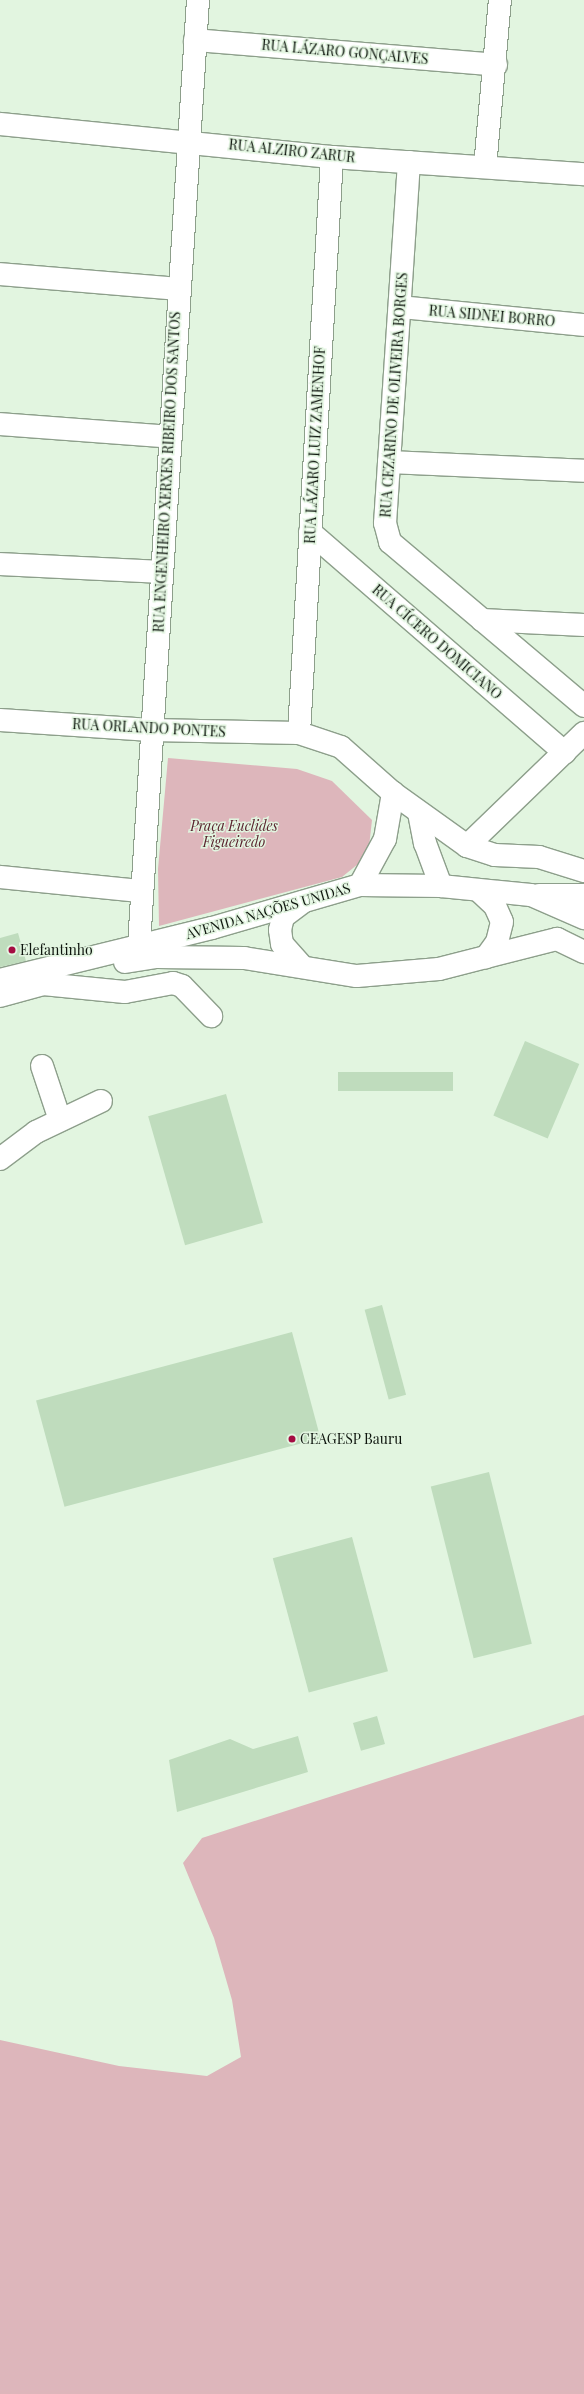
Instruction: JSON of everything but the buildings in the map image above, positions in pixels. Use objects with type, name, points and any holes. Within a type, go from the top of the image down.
[{"type":"street","name":"RUA ENGENHEIRO XERXES RIBEIRO DOS SANTOS","points":[[139,945],[151,730],[171,437],[177,289],[198,0]]},
{"type":"street","points":[[485,167],[496,65],[500,0]]},
{"type":"street","name":"RUA LÁZARO GONÇALVES","points":[[195,40],[496,65]]},
{"type":"street","name":"RUA ALZIRO ZARUR","points":[[0,124],[188,140],[332,157],[584,174]]},
{"type":"street","name":"RUA LÁZARO LUIZ ZAMENHOF","points":[[299,733],[332,157]]},
{"type":"street","name":"RUA CEZARINO DE OLIVEIRA BORGES","points":[[409,162],[385,523],[390,542],[584,706]]},
{"type":"street","points":[[0,274],[177,289]]},
{"type":"street","name":"RUA SIDNEI BORRO","points":[[400,307],[584,325]]},
{"type":"street","points":[[0,424],[171,437]]},
{"type":"street","points":[[390,462],[584,471]]},
{"type":"street","name":"RUA CÍCERO DOMICIANO","points":[[310,532],[565,753]]},
{"type":"street","points":[[0,564],[162,572]]},
{"type":"street","points":[[482,620],[584,625]]},
{"type":"street","name":"RUA ORLANDO PONTES","points":[[0,720],[151,730],[299,733],[341,747],[393,793],[467,846],[495,855],[539,857],[584,871]]},
{"type":"street","points":[[467,846],[584,733]]},
{"type":"street","points":[[360,886],[386,839],[393,793]]},
{"type":"street","points":[[419,813],[425,842],[441,886]]},
{"type":"street","points":[[0,877],[141,891]]},
{"type":"street","name":"AVENIDA NAÇÕES UNIDAS","points":[[0,980],[212,928],[334,890],[360,886],[441,886],[478,891],[531,895],[584,918]]},
{"type":"street","points":[[301,965],[282,944],[283,917],[298,904],[334,890]]},
{"type":"street","points":[[478,891],[495,906],[502,922],[497,942],[486,957]]},
{"type":"street","points":[[531,895],[584,895]]},
{"type":"street","name":"AVENIDA NAÇÕES UNIDAS","points":[[0,996],[43,984],[157,957],[244,958],[301,965],[319,971],[384,975],[439,969],[557,940],[584,952]]},
{"type":"street","points":[[43,984],[125,992],[173,983],[182,986],[211,1016]]},
{"type":"street","points":[[42,1066],[60,1120]]},
{"type":"street","points":[[0,1159],[36,1132],[101,1101]]},
{"type":"green space","name":"Praça Euclides Figueiredo","points":[[168,758],[297,769],[332,781],[372,820],[368,856],[342,877],[159,926],[158,869]]},
{"type":"green space","points":[[584,1715],[584,2394],[0,2394],[0,2040],[119,2066],[207,2076],[241,2057],[232,2000],[214,1938],[183,1863],[202,1838]]},
{"type":"place","name":"Elefantinho","points":[[12,950]]},
{"type":"place","name":"CEAGESP Bauru","points":[[292,1439]]}]
